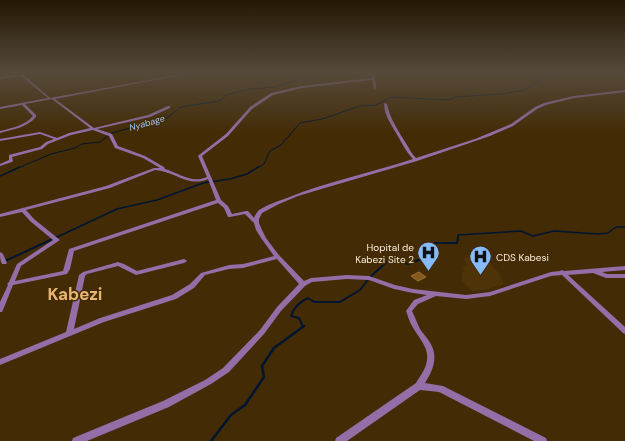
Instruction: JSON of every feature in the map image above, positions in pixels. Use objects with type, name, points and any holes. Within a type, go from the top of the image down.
[{"type":"street","points":[[44,93],[92,128],[111,135],[116,147],[144,157],[163,168],[194,181],[200,181],[209,177]]},
{"type":"street","points":[[0,108],[86,93]]},
{"type":"street","points":[[277,93],[263,99],[243,115],[220,140],[200,156],[200,161],[209,177],[218,201],[226,207],[230,216],[246,212],[256,223],[266,240],[279,257],[303,284]]},
{"type":"street","points":[[256,223],[260,212],[267,208],[310,192],[416,160],[513,124],[524,115],[544,104],[577,95],[606,93]]},
{"type":"street","points":[[0,132],[27,125],[31,121],[35,116],[23,104]]},
{"type":"street","points":[[385,104],[392,125],[405,144],[410,156],[416,160]]},
{"type":"street","points":[[0,165],[11,161],[10,156],[40,148],[58,139],[92,128],[149,116],[169,107]]},
{"type":"street","points":[[0,140],[40,133],[58,139]]},
{"type":"street","points":[[0,216],[108,187],[155,168],[163,168]]},
{"type":"street","points":[[10,284],[65,272],[71,250],[218,201]]},
{"type":"street","points":[[0,310],[19,265],[57,240],[32,220],[23,210]]},
{"type":"street","points":[[0,254],[4,263]]},
{"type":"street","points":[[0,362],[102,320],[174,297],[192,286],[203,274],[215,270],[279,257]]},
{"type":"street","points":[[69,334],[82,275],[85,273],[118,264],[136,272],[184,261]]},
{"type":"street","points":[[76,441],[166,404],[208,382],[226,370],[262,332],[279,309],[303,284],[328,278],[369,278],[394,287],[434,294],[466,297],[490,294],[551,274],[592,269],[625,268]]},
{"type":"street","points":[[592,269],[606,276],[625,276]]},
{"type":"street","points":[[562,272],[625,331]]},
{"type":"street","points":[[339,441],[419,386],[428,372],[432,362],[430,350],[411,320],[409,312],[416,302],[434,294]]},
{"type":"street","points":[[419,386],[440,389],[543,441]]},
{"type":"shaded area","name":"CDS Kabesi","points":[[471,256],[476,261],[484,258],[498,272],[504,284],[486,290],[472,291],[462,281],[462,273],[465,271],[462,268],[469,265],[463,259]]},
{"type":"building","points":[[419,272],[426,277],[418,281],[411,276]]},
{"type":"waterway","name":"Nyabage","points":[[18,168],[51,154],[75,148],[82,144],[100,142],[112,133],[167,118],[181,107],[219,101],[223,99],[225,95],[235,93]]},
{"type":"waterway","points":[[257,168],[264,164],[270,151],[281,145],[300,123],[322,119],[360,106],[376,105],[391,97],[448,100],[455,97],[510,93]]},
{"type":"waterway","name":"Nyabage","points":[[0,176],[20,167]]},
{"type":"waterway","points":[[55,238],[117,209],[157,200],[203,183],[230,179],[247,174],[258,167]]},
{"type":"waterway","points":[[458,237],[458,235],[521,231],[533,236],[554,231],[598,234],[608,233],[616,227],[625,227]]},
{"type":"waterway","points":[[5,261],[57,237]]},
{"type":"waterway","points":[[303,327],[299,318],[291,316],[295,307],[299,303],[308,298],[314,302],[340,302],[360,290],[369,278],[390,259],[409,264],[421,259],[429,243],[457,243],[458,237]]},
{"type":"waterway","points":[[211,441],[231,415],[245,405],[264,377],[262,366],[274,348],[303,327]]},
{"type":"place","name":"Hopital de Kabezi Site 2","points":[[429,272]]},
{"type":"place","name":"CDS Kabesi","points":[[481,276]]},
{"type":"district","name":"Kabezi","points":[[75,294]]}]
